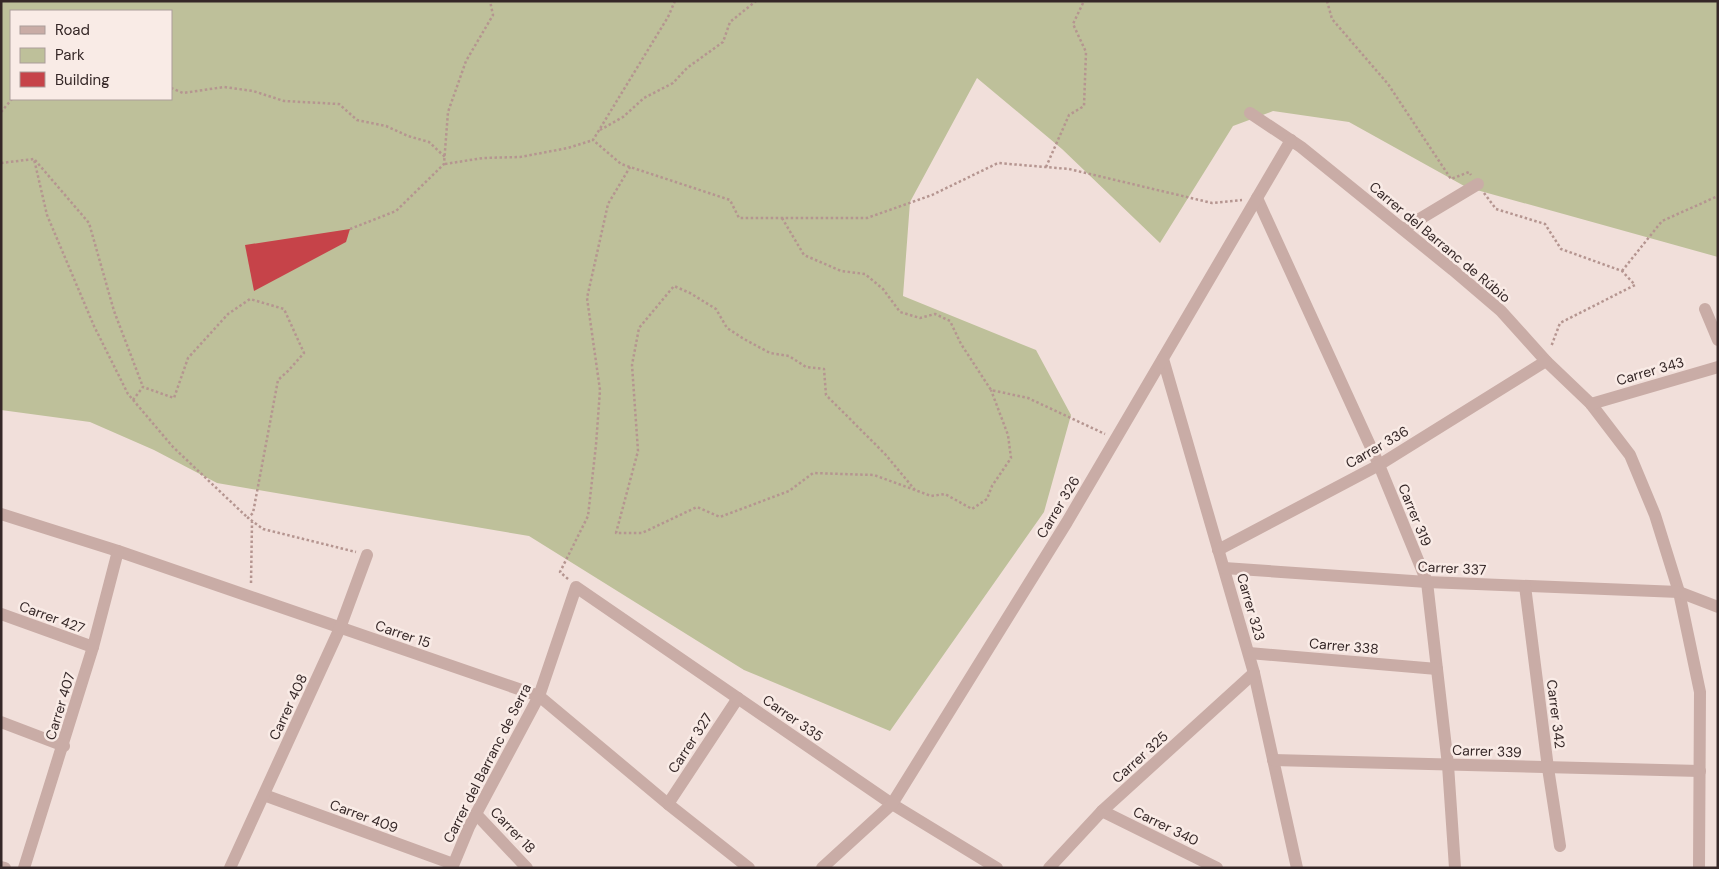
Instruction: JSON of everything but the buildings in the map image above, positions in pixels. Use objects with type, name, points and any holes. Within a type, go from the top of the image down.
[{"type":"street","name":"Carrer del Barranc de Rúbio","points":[[1250,113],[1291,140],[1403,229],[1501,311],[1546,361],[1591,404],[1630,455],[1656,515],[1678,592],[1700,692],[1700,868]]},
{"type":"street","name":"Carrer 326","points":[[822,868],[892,804],[1062,530],[1291,140]]},
{"type":"street","points":[[1403,229],[1478,184]]},
{"type":"street","name":"Carrer 319","points":[[1257,198],[1379,465],[1427,582],[1448,765],[1455,868]]},
{"type":"street","points":[[1705,309],[1718,340]]},
{"type":"street","name":"Carrer 323","points":[[1163,359],[1254,673],[1297,868]]},
{"type":"street","name":"Carrer 336","points":[[1218,550],[1379,465],[1546,361]]},
{"type":"street","name":"Carrer 343","points":[[1591,404],[1718,367]]},
{"type":"street","name":"Carrer 15","points":[[1,514],[118,551],[539,696],[668,804],[749,868]]},
{"type":"street","name":"Carrer 407","points":[[24,868],[94,648],[118,551]]},
{"type":"street","name":"Carrer 408","points":[[230,868],[340,628],[367,555]]},
{"type":"street","name":"Carrer 337","points":[[1224,568],[1427,582],[1678,592],[1718,607]]},
{"type":"street","name":"Carrer 342","points":[[1525,586],[1560,846]]},
{"type":"street","name":"Carrer del Barranc de Serra","points":[[453,866],[469,827],[539,696],[576,587]]},
{"type":"street","name":"Carrer 335","points":[[576,587],[892,804],[997,868]]},
{"type":"street","name":"Carrer 427","points":[[1,614],[94,648]]},
{"type":"street","name":"Carrer 338","points":[[1248,653],[1437,669]]},
{"type":"street","name":"Carrer 325","points":[[1049,868],[1102,811],[1254,673]]},
{"type":"street","name":"Carrer 327","points":[[668,804],[738,698]]},
{"type":"street","points":[[1,722],[64,746]]},
{"type":"street","name":"Carrer 339","points":[[1273,760],[1700,771]]},
{"type":"street","name":"Carrer 409","points":[[264,795],[453,866]]},
{"type":"street","name":"Carrer 340","points":[[1102,811],[1218,868]]},
{"type":"street","name":"Carrer 18","points":[[476,814],[528,868]]},
{"type":"path","points":[[444,164],[448,112],[466,61],[493,15],[490,1]]},
{"type":"path","points":[[350,229],[396,211],[444,164],[483,158],[520,157],[568,148],[594,140],[668,17],[675,1]]},
{"type":"path","points":[[599,131],[623,117],[644,98],[673,83],[687,68],[723,42],[730,22],[756,1]]},
{"type":"path","points":[[1046,167],[1069,115],[1084,106],[1086,52],[1073,24],[1084,1]]},
{"type":"path","points":[[1327,1],[1332,19],[1388,84],[1451,179],[1469,172],[1496,209],[1544,224],[1561,249],[1622,270],[1635,284],[1560,323],[1546,361]]},
{"type":"path","points":[[172,88],[184,93],[224,87],[253,91],[284,101],[339,104],[357,120],[386,126],[408,136],[429,142],[445,157]]},
{"type":"path","points":[[1,112],[11,100]]},
{"type":"path","points":[[594,140],[621,164],[730,200],[739,218],[868,218],[932,195],[998,163],[1069,169],[1212,203],[1257,198]]},
{"type":"path","points":[[1,163],[34,159]]},
{"type":"path","points":[[34,159],[89,223],[114,311],[143,387],[174,398],[188,358],[228,314],[250,299],[284,308],[304,353],[278,380],[253,513],[248,518]]},
{"type":"path","points":[[34,159],[47,215],[94,326],[128,394],[173,447],[253,523],[251,597]]},
{"type":"path","points":[[576,587],[560,572],[588,516],[600,390],[587,298],[608,204],[630,166]]},
{"type":"path","points":[[1622,270],[1662,221],[1718,196]]},
{"type":"path","points":[[782,218],[804,255],[841,271],[866,274],[883,289],[900,312],[920,318],[935,314],[950,322],[961,344],[991,390],[1008,435],[1011,458],[992,486],[987,499],[972,508],[945,494],[930,496],[874,475],[813,473],[789,491],[720,517],[697,507],[642,533],[616,533],[638,451],[632,365],[638,328],[674,286],[690,292],[716,309],[727,328],[744,340],[770,352],[789,356],[806,367],[824,369],[826,396],[885,454],[915,490]]},
{"type":"path","points":[[133,400],[143,387]]},
{"type":"path","points":[[991,390],[1028,398],[1116,438]]},
{"type":"path","points":[[248,518],[264,529],[367,555]]},
{"type":"green space","points":[[1,1],[1718,1],[1718,257],[1466,187],[1349,122],[1273,111],[1233,126],[1160,243],[1062,149],[977,78],[910,202],[903,296],[1036,350],[1071,415],[1044,512],[890,731],[744,670],[529,536],[217,483],[154,450],[90,422],[1,410]]}]
